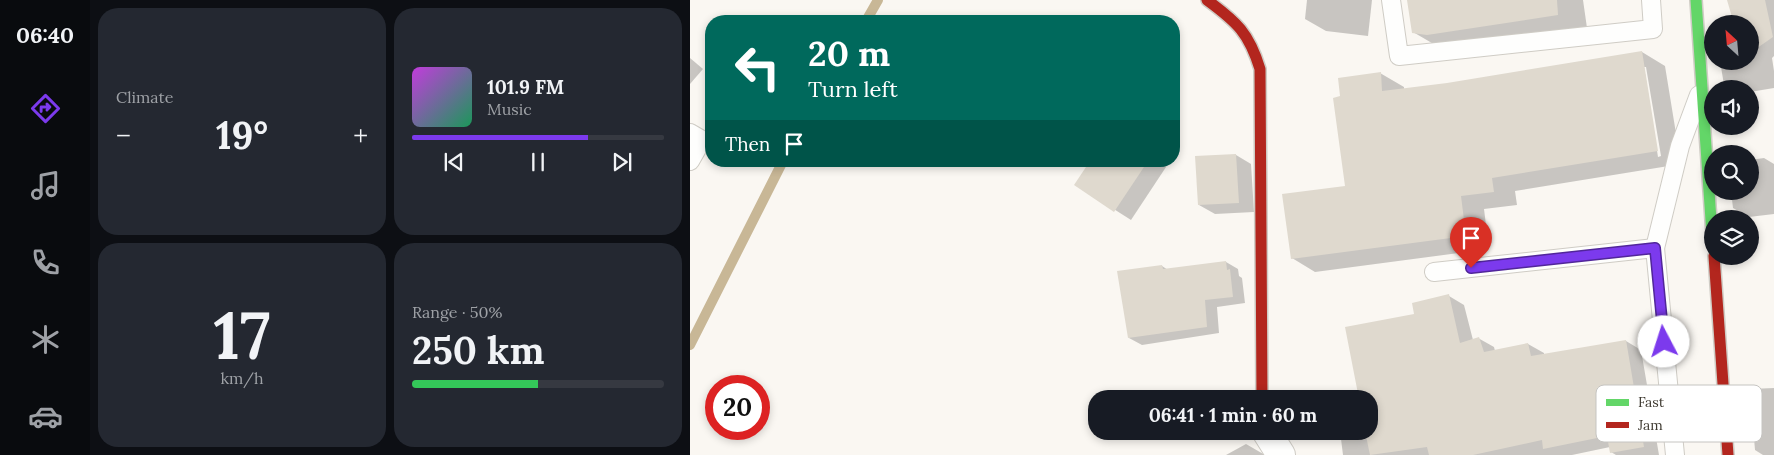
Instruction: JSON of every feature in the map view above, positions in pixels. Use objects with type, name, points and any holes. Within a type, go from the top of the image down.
[{"type":"street","points":[[1207,0],[1234,20],[1248,36],[1260,69],[1262,390]]},
{"type":"street","points":[[1696,0],[1710,210]]},
{"type":"street","points":[[1715,265],[1723,385]]},
{"type":"street","points":[[1272,440],[1281,455]]},
{"type":"street","points":[[1727,442],[1728,455]]},
{"type":"lane","points":[[1390,0],[1399,56],[1653,29],[1651,0]]},
{"type":"lane","points":[[1669,385],[1655,248],[1680,146],[1702,86]]},
{"type":"lane","points":[[690,133],[702,140],[690,161]]},
{"type":"lane","points":[[1434,272],[1655,248]]},
{"type":"lane","points":[[1675,442],[1676,455]]},
{"type":"building","points":[[1407,0],[1557,0],[1558,15],[1427,35],[1412,33]]},
{"type":"building","points":[[1727,0],[1765,0],[1773,37],[1759,47],[1759,15],[1731,15]]},
{"type":"building","points":[[1642,51],[1658,151],[1492,178],[1494,192],[1461,196],[1466,236],[1291,259],[1282,194],[1345,186],[1333,98],[1340,96],[1338,78],[1381,72],[1382,91],[1447,83]]},
{"type":"building","points":[[1236,154],[1239,203],[1198,205],[1195,156]]},
{"type":"building","points":[[1086,167],[1144,167],[1114,212],[1074,185]]},
{"type":"building","points":[[1226,261],[1227,270],[1230,269],[1233,297],[1205,300],[1207,327],[1128,338],[1117,271],[1162,265],[1163,269]]},
{"type":"building","points":[[1449,294],[1460,343],[1479,337],[1484,352],[1528,343],[1531,356],[1626,340],[1634,385],[1596,385],[1596,438],[1543,449],[1542,440],[1473,455],[1429,455],[1427,447],[1370,455],[1367,440],[1378,440],[1378,390],[1357,390],[1345,327],[1414,314],[1412,303]]},
{"type":"building","points":[[1608,442],[1643,442],[1644,447],[1610,453]]},
{"type":"waterway","points":[[869,15],[878,0]]},
{"type":"waterway","points":[[690,345],[780,167]]},
{"type":"traffic: fast","points":[[1696,0],[1710,210]]},
{"type":"traffic: jam","points":[[1207,0],[1241,29],[1251,46],[1260,69],[1262,390]]},
{"type":"traffic: jam","points":[[1715,265],[1723,385]]},
{"type":"traffic: jam","points":[[1727,442],[1728,455]]},
{"type":"route","points":[[1471,268],[1655,248],[1664,342]]}]
